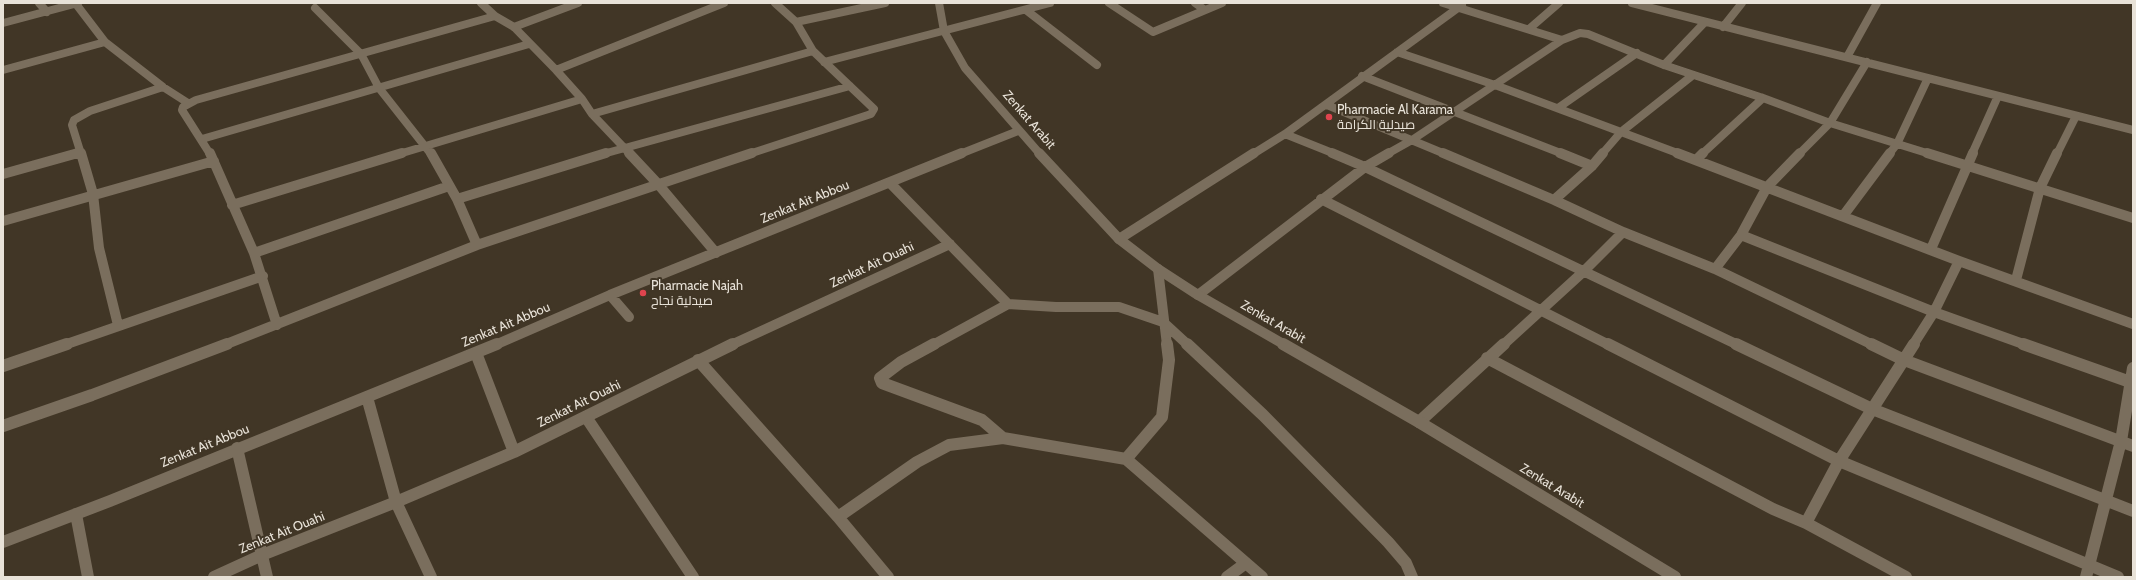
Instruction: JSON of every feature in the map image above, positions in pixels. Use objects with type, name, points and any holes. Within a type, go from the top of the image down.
[{"type":"street","points":[[39,3],[47,12]]},
{"type":"street","points":[[3,23],[77,3],[105,42],[163,87],[188,103]]},
{"type":"street","points":[[482,3],[495,16],[514,27],[556,70],[582,99],[592,114],[658,184],[716,253]]},
{"type":"street","points":[[514,27],[578,3]]},
{"type":"street","points":[[556,70],[724,3]]},
{"type":"street","points":[[3,426],[92,395],[277,325],[477,245],[871,114],[874,109],[813,51],[796,22],[775,3]]},
{"type":"street","points":[[796,22],[885,3]]},
{"type":"street","name":"Zenkat Arabit","points":[[939,3],[944,31],[965,68],[1018,131],[1119,240],[1158,269],[1198,295],[1419,422],[1675,577]]},
{"type":"street","points":[[824,62],[1050,3]]},
{"type":"street","points":[[1108,3],[1153,32],[1222,3]]},
{"type":"street","points":[[1195,3],[1205,10]]},
{"type":"street","points":[[1443,3],[1461,6],[1562,40]]},
{"type":"street","points":[[1530,30],[1559,3]]},
{"type":"street","points":[[1632,3],[2133,130]]},
{"type":"street","points":[[1661,10],[1666,3]]},
{"type":"street","points":[[1723,26],[1742,3]]},
{"type":"street","points":[[1847,57],[1877,3]]},
{"type":"street","points":[[1119,240],[1285,134],[1327,105],[1362,76],[1461,6]]},
{"type":"street","points":[[315,8],[361,54],[379,88],[427,147],[457,199],[477,245]]},
{"type":"street","points":[[1026,10],[1098,65]]},
{"type":"street","points":[[277,325],[263,276],[254,253],[214,161],[202,139],[182,110],[183,107],[188,103],[495,16]]},
{"type":"street","points":[[1664,65],[1705,22]]},
{"type":"street","points":[[1198,295],[1365,166],[1412,140],[1453,111],[1562,40],[1584,34],[1637,53],[1664,65],[1763,98],[1830,123],[2133,218]]},
{"type":"street","points":[[3,70],[105,42]]},
{"type":"street","points":[[202,139],[529,44]]},
{"type":"street","points":[[592,114],[813,51]]},
{"type":"street","points":[[1397,52],[1558,108],[1931,248],[1959,261],[2016,280],[2133,324]]},
{"type":"street","points":[[1558,108],[1637,53]]},
{"type":"street","points":[[1715,269],[1741,235],[1767,187],[1830,123],[1867,62]]},
{"type":"street","points":[[1554,200],[1592,166],[1621,132],[1693,75]]},
{"type":"street","points":[[1362,76],[1592,166]]},
{"type":"street","points":[[1844,216],[1897,144],[1928,78]]},
{"type":"street","points":[[457,199],[624,148],[850,86]]},
{"type":"street","points":[[118,325],[99,248],[93,194],[72,125],[74,120],[96,109],[163,87]]},
{"type":"street","points":[[1931,248],[1998,96]]},
{"type":"street","points":[[1696,160],[1763,98]]},
{"type":"street","points":[[232,205],[582,99]]},
{"type":"street","points":[[1327,105],[1554,200],[1623,232],[1715,269],[1904,360],[2133,446]]},
{"type":"street","points":[[2016,280],[2040,188],[2076,116]]},
{"type":"street","name":"Zenkat Ait Abbou","points":[[3,542],[476,353],[610,295],[1018,131]]},
{"type":"street","points":[[1285,134],[1365,166],[1583,272],[1872,409],[2133,511]]},
{"type":"street","points":[[3,174],[80,153]]},
{"type":"street","points":[[3,221],[93,194],[214,161]]},
{"type":"street","points":[[890,183],[1008,304]]},
{"type":"street","points":[[254,253],[449,186]]},
{"type":"street","points":[[1321,199],[1839,461],[2118,577]]},
{"type":"street","points":[[1419,422],[1487,358],[1583,272],[1623,232]]},
{"type":"street","points":[[1741,235],[1934,312],[2131,382]]},
{"type":"street","name":"Zenkat Ait Ouahi","points":[[214,577],[262,555],[396,502],[514,452],[698,360],[950,244]]},
{"type":"street","points":[[1806,523],[1839,461],[1934,312],[1959,261]]},
{"type":"street","points":[[1126,459],[1162,417],[1170,360],[1163,322],[1158,269]]},
{"type":"street","points":[[3,366],[263,276]]},
{"type":"street","points":[[610,295],[629,317]]},
{"type":"street","points":[[1003,438],[982,420],[940,403],[892,388],[882,383],[880,378],[901,362],[1008,304],[1056,307],[1118,307],[1149,316],[1163,322],[1263,415],[1388,542],[1406,563],[1412,577]]},
{"type":"street","points":[[476,353],[514,452]]},
{"type":"street","points":[[1487,358],[1766,505],[1806,523],[1906,577]]},
{"type":"street","points":[[698,360],[838,517],[888,577]]},
{"type":"street","points":[[2086,577],[2122,442],[2133,368]]},
{"type":"street","points":[[367,396],[396,502],[431,577]]},
{"type":"street","points":[[586,417],[693,577]]},
{"type":"street","points":[[838,517],[917,462],[949,445],[1003,438],[1126,459],[1262,577]]},
{"type":"street","points":[[237,448],[267,577]]},
{"type":"street","points":[[76,514],[88,577]]},
{"type":"street","points":[[1227,577],[1246,563]]},
{"type":"place","name":"Pharmacie Al Karama صيدلية الكرامة","points":[[1329,117]]},
{"type":"place","name":"Pharmacie Najah صيدلية نجاح","points":[[643,293]]}]
